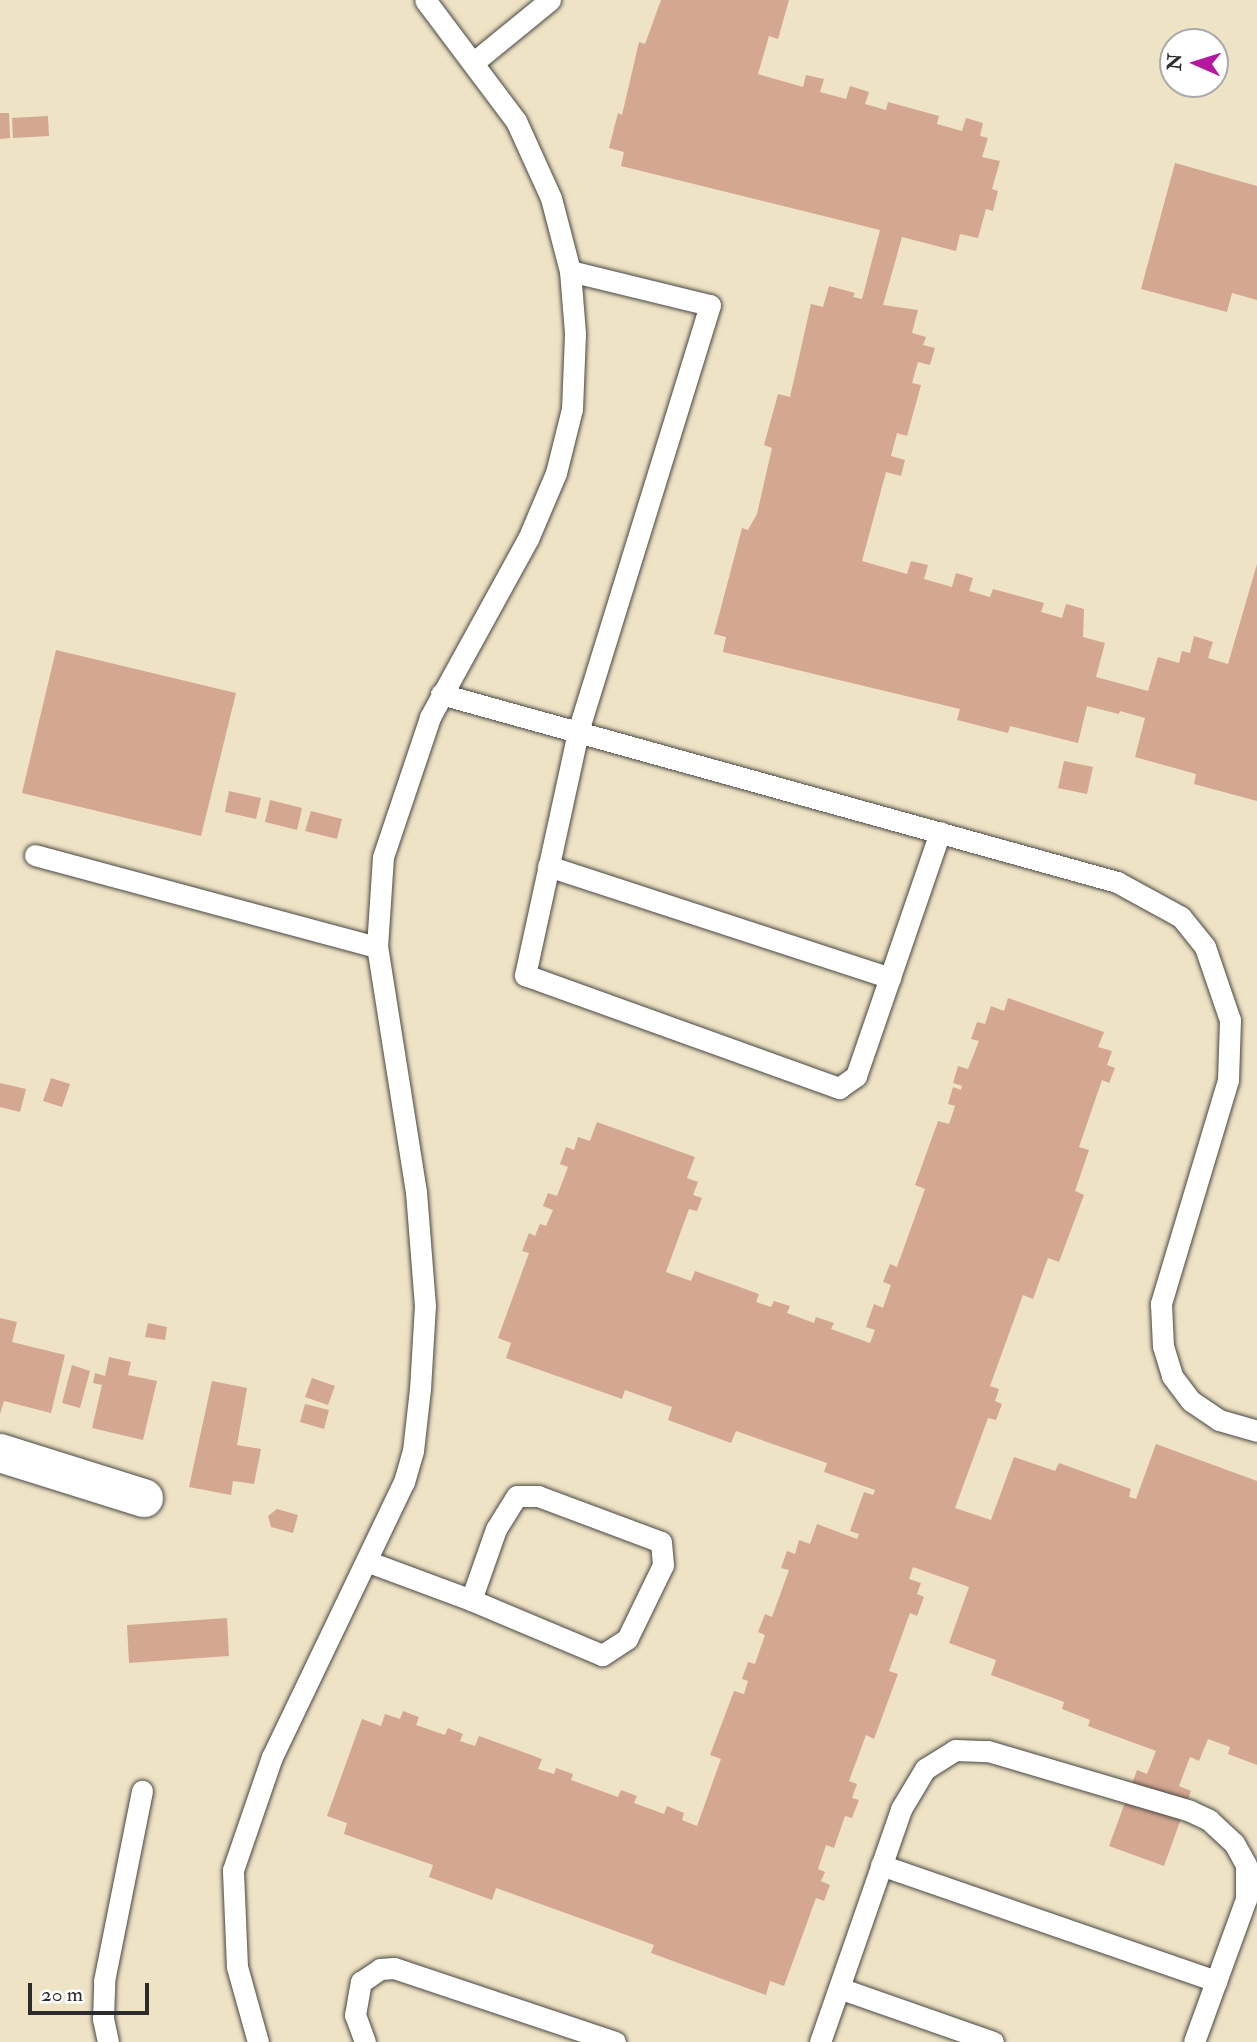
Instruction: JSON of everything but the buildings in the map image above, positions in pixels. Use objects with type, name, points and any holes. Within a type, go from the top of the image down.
[{"type":"street","points":[[0,1453],[144,1498]]},
{"type":"lane","points":[[258,2042],[237,1967],[233,1870],[272,1757],[369,1562],[413,1451],[425,1306],[416,1192],[377,947],[383,857],[441,694],[528,538],[556,473],[572,409],[575,333],[570,271],[551,198],[516,121],[425,0]]},
{"type":"lane","points":[[474,62],[550,0]]},
{"type":"lane","points":[[570,271],[710,305],[578,732],[525,975],[839,1088],[856,1076],[940,832]]},
{"type":"lane","points":[[441,694],[1117,882],[1181,917],[1205,947],[1230,1020],[1228,1080],[1161,1304],[1163,1346],[1172,1376],[1191,1401],[1219,1420],[1257,1431]]},
{"type":"lane","points":[[35,855],[377,947]]},
{"type":"lane","points":[[548,866],[890,978]]},
{"type":"lane","points":[[369,1562],[471,1600],[602,1654],[627,1639],[663,1564],[661,1542],[538,1496],[517,1496],[496,1529],[471,1600]]},
{"type":"lane","points":[[820,2042],[901,1809],[925,1769],[955,1749],[988,1751],[1190,1811],[1209,1819],[1234,1843],[1246,1865],[1246,1899],[1194,2042]]},
{"type":"lane","points":[[108,2042],[103,2019],[104,1981],[142,1791]]},
{"type":"lane","points":[[881,1865],[1216,1981]]},
{"type":"lane","points":[[365,2042],[355,2015],[360,1982],[380,1969],[394,1968],[615,2042]]},
{"type":"lane","points":[[839,1988],[993,2042]]}]
